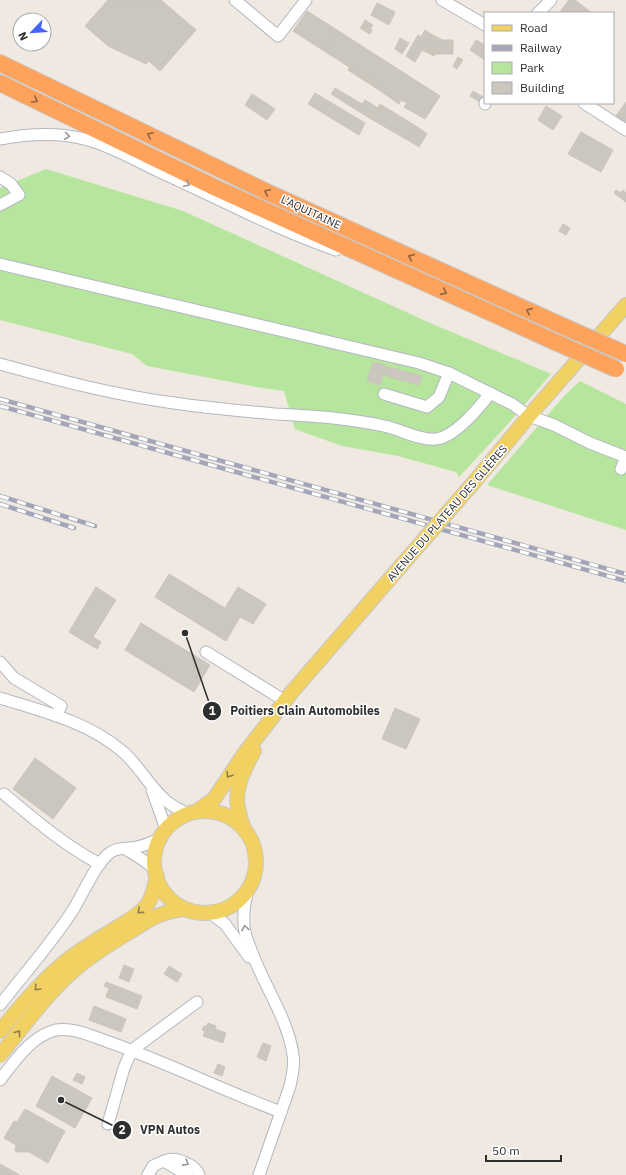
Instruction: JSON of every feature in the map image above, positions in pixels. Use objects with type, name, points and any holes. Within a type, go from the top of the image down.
[{"type":"highway","name":"L'AQUITAINE","points":[[0,63],[269,193],[626,354]]},
{"type":"highway","name":"L'AQUITAINE","points":[[0,83],[216,188],[621,371]]},
{"type":"main road","name":"AVENUE DU PLATEAU DES GLIÈRES","points":[[192,812],[214,799],[244,754],[285,701],[626,305]]},
{"type":"main road","name":"AVENUE DU PLATEAU DES GLIÈRES","points":[[244,829],[238,808],[238,787],[250,758],[269,722]]},
{"type":"main road","points":[[0,1031],[22,1003],[47,978],[71,958],[142,909],[150,899],[156,873],[155,854],[163,834],[176,820],[192,812],[215,811],[231,817],[244,829],[251,840],[255,852],[256,866],[248,890],[231,906],[220,910],[197,912],[186,909],[173,901],[163,890],[156,873]]},
{"type":"main road","points":[[0,1056],[35,1011],[71,974],[102,950],[158,915],[169,911],[186,909]]},
{"type":"street","points":[[235,0],[278,36],[306,0]]},
{"type":"street","points":[[442,0],[484,24]]},
{"type":"street","points":[[539,12],[552,0]]},
{"type":"street","points":[[586,104],[626,130]]},
{"type":"street","points":[[0,139],[22,135],[63,136],[88,140],[118,152],[319,244],[404,274]]},
{"type":"street","points":[[0,177],[11,184],[19,195],[0,205]]},
{"type":"street","points":[[0,264],[419,364],[449,373],[512,404],[529,416],[554,425],[590,443],[626,458],[621,469]]},
{"type":"street","points":[[0,364],[76,385],[126,396],[256,412],[332,418],[385,426],[424,438],[436,439],[446,436],[467,421],[481,406],[490,393]]},
{"type":"street","points":[[384,394],[426,407],[439,397],[449,373]]},
{"type":"street","points":[[206,652],[285,701]]},
{"type":"street","points":[[0,662],[14,678],[61,706],[56,716]]},
{"type":"street","points":[[0,698],[81,725],[100,735],[121,750],[136,765],[169,804],[192,812]]},
{"type":"street","points":[[0,1005],[4,993],[73,910],[100,864],[112,851],[148,844],[163,834],[160,810],[148,780]]},
{"type":"street","points":[[4,794],[51,832],[87,857],[100,864]]},
{"type":"street","points":[[125,849],[136,854],[147,862],[156,873]]},
{"type":"street","points":[[248,890],[244,905],[244,925],[246,935],[256,966],[284,1023],[293,1056],[293,1071],[290,1086],[259,1175]]},
{"type":"street","points":[[209,912],[225,924],[256,966]]},
{"type":"street","points":[[108,1124],[124,1068],[132,1050],[197,1002]]},
{"type":"street","points":[[0,1080],[22,1051],[40,1037],[56,1030],[74,1030],[132,1050],[281,1112]]},
{"type":"street","points":[[148,1175],[153,1166],[173,1159],[179,1159],[195,1168],[199,1175]]},
{"type":"street","points":[[164,1161],[187,1175]]},
{"type":"green space","points":[[46,169],[183,211],[428,322],[551,374],[459,477],[456,472],[398,456],[342,446],[295,429],[284,391],[147,366],[132,354],[0,320],[0,188]]},
{"type":"green space","points":[[580,381],[626,404],[626,530],[487,485],[564,396]]},
{"type":"building","points":[[108,0],[161,0],[196,30],[160,71],[149,61],[146,64],[108,46],[85,26]]},
{"type":"building","points":[[569,0],[575,0],[591,12],[560,12]]},
{"type":"building","points":[[377,3],[395,12],[389,25],[371,15]]},
{"type":"building","points":[[307,11],[337,30],[324,51],[293,31]]},
{"type":"building","points":[[365,20],[373,25],[370,29],[363,24]]},
{"type":"building","points":[[363,24],[372,30],[370,34],[360,28]]},
{"type":"building","points":[[337,30],[440,96],[425,119],[404,107],[407,103],[401,100],[399,104],[379,90],[381,87],[324,51]]},
{"type":"building","points":[[425,30],[431,34],[430,37],[441,43],[453,43],[453,54],[435,54],[436,53],[424,47],[415,62],[406,56],[418,35],[421,37]]},
{"type":"building","points":[[431,34],[442,40],[453,40],[453,43],[441,43],[430,37]]},
{"type":"building","points":[[400,38],[409,43],[402,54],[395,49]]},
{"type":"building","points":[[476,40],[484,44],[484,59],[470,50]]},
{"type":"building","points":[[424,47],[436,53],[434,56],[422,50]]},
{"type":"building","points":[[458,57],[463,60],[457,69],[453,66]]},
{"type":"building","points":[[350,67],[381,87],[379,90],[348,70]]},
{"type":"building","points":[[335,88],[362,104],[358,111],[331,94]]},
{"type":"building","points":[[473,91],[483,97],[480,102],[470,96]]},
{"type":"building","points":[[315,93],[365,123],[359,135],[308,104]]},
{"type":"building","points":[[252,94],[275,109],[267,120],[245,105]]},
{"type":"building","points":[[365,100],[378,108],[371,119],[358,111]]},
{"type":"building","points":[[626,102],[626,124],[615,117]]},
{"type":"building","points":[[380,104],[419,128],[411,142],[371,119]]},
{"type":"building","points":[[546,106],[562,116],[553,130],[538,120]]},
{"type":"building","points":[[419,128],[427,134],[419,147],[411,142]]},
{"type":"building","points":[[581,132],[613,150],[601,172],[568,154]]},
{"type":"building","points":[[616,190],[621,193],[623,190],[626,193],[626,202],[614,193]]},
{"type":"building","points":[[563,224],[570,228],[566,235],[559,231]]},
{"type":"building","points":[[373,362],[385,365],[380,385],[367,381]]},
{"type":"building","points":[[385,366],[392,368],[389,377],[383,375]]},
{"type":"building","points":[[392,368],[422,376],[419,385],[389,377]]},
{"type":"building","points":[[169,574],[225,608],[238,587],[266,604],[253,624],[240,617],[226,641],[155,597]]},
{"type":"building","points":[[96,587],[116,600],[93,637],[101,642],[97,649],[69,632]]},
{"type":"building","points":[[141,623],[210,665],[194,692],[125,650]]},
{"type":"building","points":[[395,708],[420,719],[406,749],[382,739]]},
{"type":"building","points":[[35,758],[76,788],[53,819],[13,789]]},
{"type":"building","points":[[124,965],[134,969],[129,982],[119,978]]},
{"type":"building","points":[[169,966],[182,974],[177,982],[164,974]]},
{"type":"building","points":[[106,982],[142,996],[137,1009],[106,997],[109,988],[104,986]]},
{"type":"building","points":[[94,1006],[126,1019],[121,1032],[89,1020]]},
{"type":"building","points":[[208,1023],[216,1026],[215,1029],[226,1033],[223,1043],[203,1036],[205,1031],[202,1030]]},
{"type":"building","points":[[263,1043],[271,1046],[266,1061],[257,1057]]},
{"type":"building","points":[[218,1064],[225,1067],[222,1076],[214,1073]]},
{"type":"building","points":[[77,1073],[85,1077],[82,1084],[73,1080]]},
{"type":"building","points":[[52,1076],[92,1098],[75,1128],[36,1106]]},
{"type":"building","points":[[25,1109],[65,1131],[48,1163],[29,1152],[15,1151],[16,1145],[4,1138],[14,1121],[17,1122]]},
{"type":"building","points":[[0,1164],[20,1175],[0,1175]]},
{"type":"railway","points":[[0,399],[626,574]]},
{"type":"railway","points":[[0,406],[626,581]]},
{"type":"railway","points":[[0,496],[95,526]]},
{"type":"railway","points":[[0,504],[74,528]]},
{"type":"place","name":"Poitiers Clain Automobiles","points":[[185,633]]},
{"type":"place","name":"VPN Autos","points":[[61,1100]]}]
